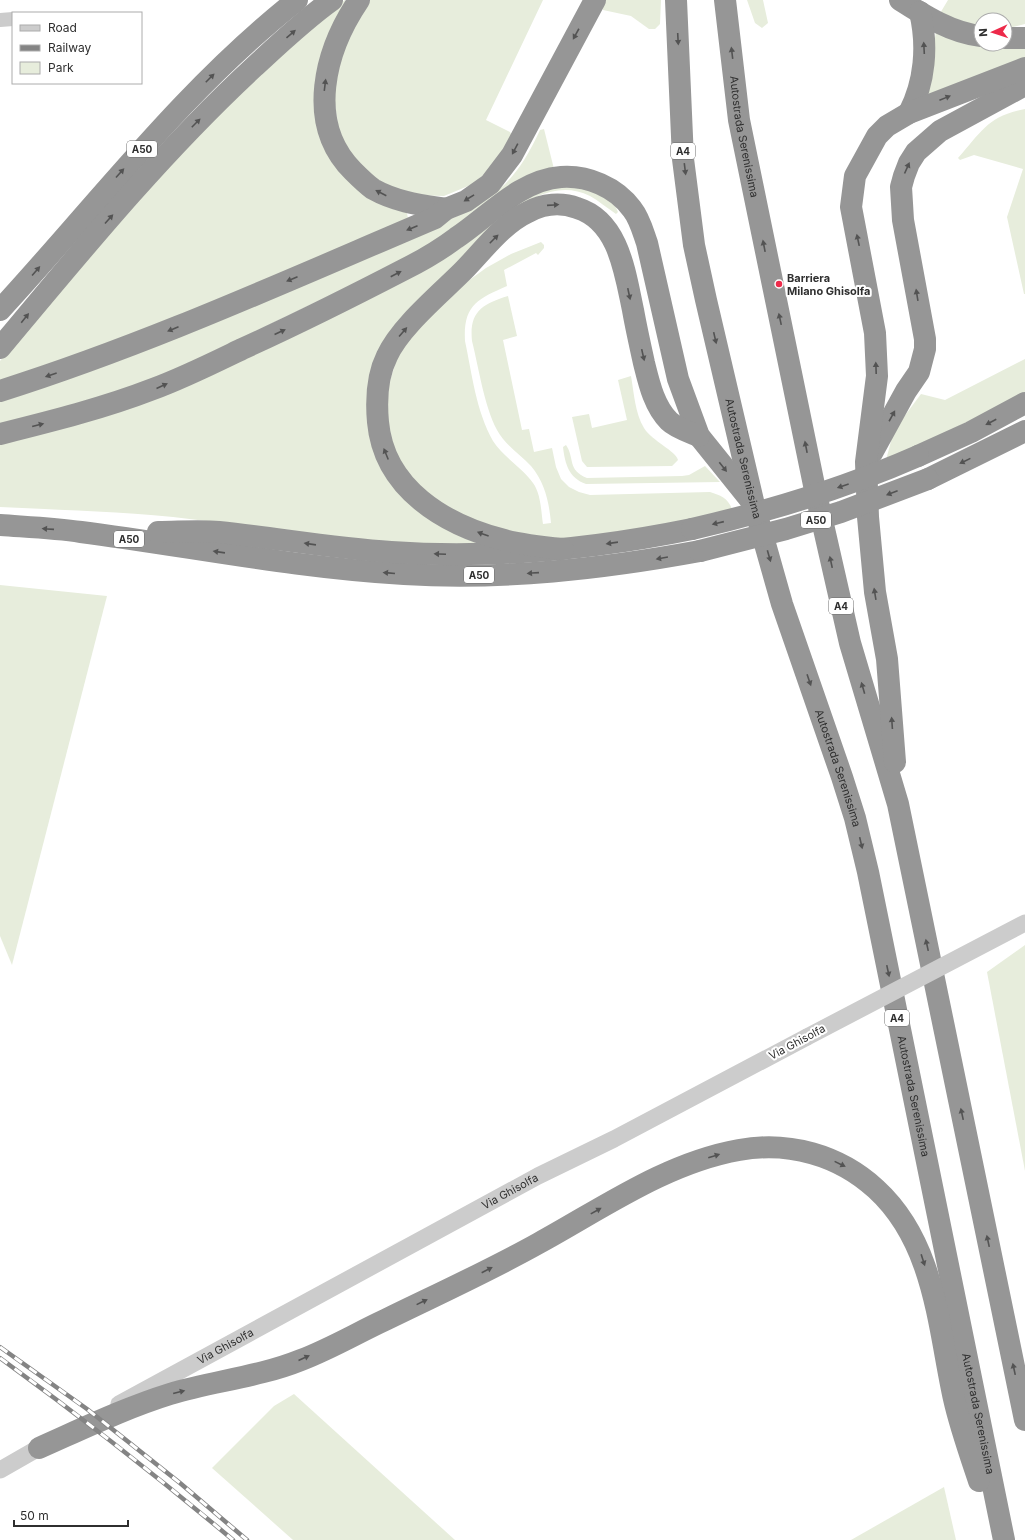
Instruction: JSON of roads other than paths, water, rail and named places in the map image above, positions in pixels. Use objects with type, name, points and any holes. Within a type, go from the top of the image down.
[{"type":"highway","name":"A50","points":[[0,310],[116,178],[186,102],[253,37],[297,0]]},
{"type":"highway","points":[[0,348],[72,261],[185,134],[228,91],[289,35],[332,0]]},
{"type":"highway","points":[[359,0],[333,47],[326,76],[324,90],[325,111],[329,132],[336,149],[346,164],[372,188],[386,196],[405,202],[446,210]]},
{"type":"highway","points":[[0,391],[93,360],[157,336],[435,218],[446,210],[466,201],[490,184],[512,155],[595,0]]},
{"type":"highway","name":"Autostrada Serenissima","points":[[676,0],[683,159],[694,244],[754,505],[782,604],[855,818],[868,872],[1004,1540]]},
{"type":"highway","name":"Autostrada Serenissima","points":[[726,0],[739,120],[818,500],[850,643],[898,804],[1025,1420]]},
{"type":"highway","points":[[900,0],[920,12],[958,30],[973,35]]},
{"type":"highway","points":[[909,113],[920,88],[924,66],[923,25],[920,12]]},
{"type":"highway","points":[[898,804],[887,659],[875,592],[871,554],[866,462],[877,376],[875,333],[851,207],[856,176],[878,136],[887,126],[909,113],[1025,68]]},
{"type":"highway","points":[[866,462],[906,391],[919,372],[924,349],[925,339],[903,220],[901,187],[909,163],[924,144],[940,131],[994,104],[1025,86]]},
{"type":"highway","points":[[994,104],[1025,100]]},
{"type":"highway","points":[[0,434],[64,418],[114,403],[154,389],[203,367],[335,306],[423,260],[457,238],[528,186],[547,179],[570,177],[598,183],[614,191],[633,210],[640,223],[647,243],[678,379],[699,436],[754,505]]},
{"type":"highway","points":[[563,549],[525,545],[486,535],[465,527],[430,508],[413,495],[400,480],[391,466],[378,430],[377,411],[380,373],[387,354],[412,323],[506,228],[528,212],[553,204],[576,207],[586,211],[602,226],[611,236],[622,258],[647,375],[654,396],[662,413],[671,423],[699,436]]},
{"type":"highway","points":[[79,531],[218,532],[336,548],[392,552],[490,554],[563,549],[649,538],[692,529],[781,506],[878,474],[971,432],[1025,403]]},
{"type":"highway","name":"A50","points":[[0,525],[79,531],[257,558],[404,574],[493,575],[566,571],[605,567],[700,551],[786,529],[841,512],[928,479],[1025,431]]},
{"type":"highway","points":[[39,1448],[164,1396],[241,1379],[301,1360],[453,1288],[536,1245],[666,1174],[694,1162],[718,1154],[744,1149],[772,1147],[795,1149],[824,1156],[849,1168],[874,1187],[892,1204],[910,1231],[920,1252],[930,1283],[955,1401],[996,1540]]},
{"type":"street","points":[[0,20],[12,19]]},
{"type":"street","name":"Via Ghisolfa","points":[[0,1470],[538,1176],[614,1139],[1025,923]]},
{"type":"railway","points":[[0,1347],[87,1409],[180,1483],[247,1540]]},
{"type":"railway","points":[[0,1358],[118,1447],[233,1540]]},
{"type":"place","name":"Barriera Milano Ghisolfa","points":[[779,284]]}]
